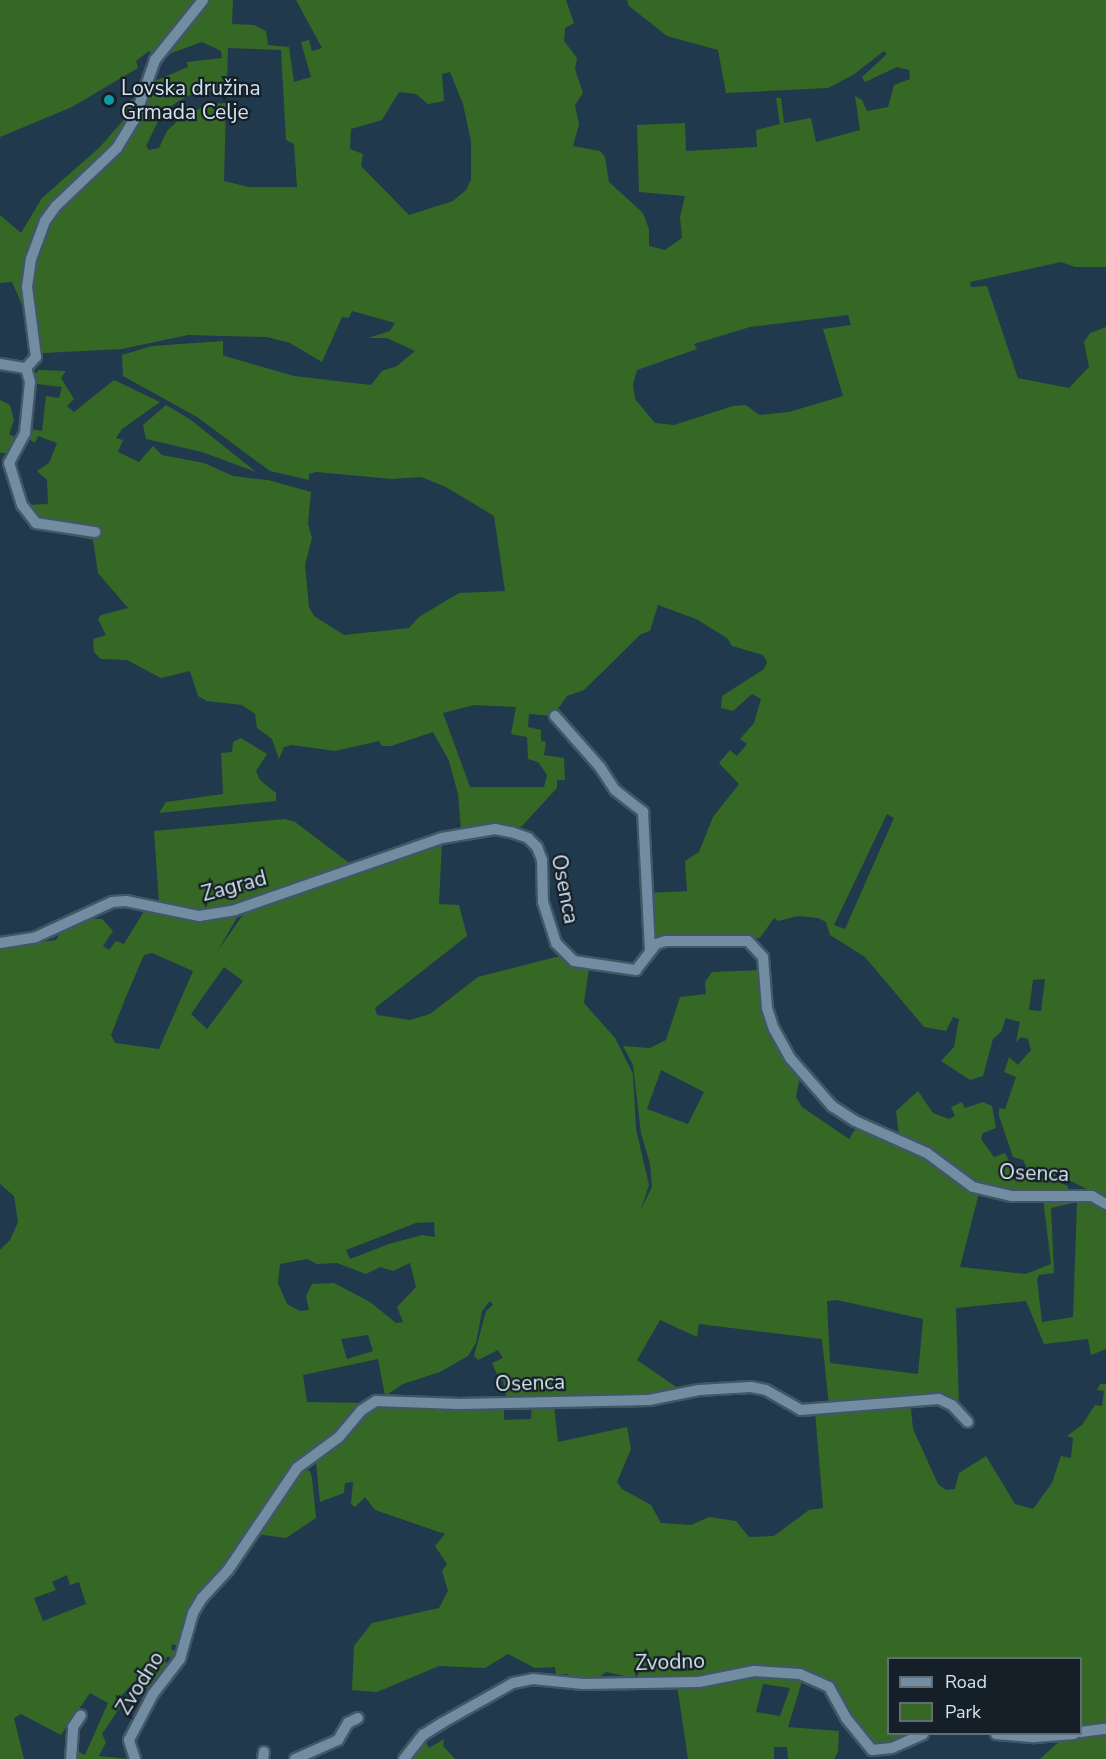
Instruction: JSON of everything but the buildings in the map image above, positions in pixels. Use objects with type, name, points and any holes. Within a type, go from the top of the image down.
[{"type":"street","points":[[26,369],[36,357],[27,287],[31,259],[45,221],[56,206],[117,148],[134,120],[155,60],[203,0]]},
{"type":"street","points":[[0,364],[26,369]]},
{"type":"street","points":[[26,369],[30,382],[25,433],[9,463],[22,505],[36,523],[95,532]]},
{"type":"street","points":[[555,716],[600,766],[615,790],[643,812],[650,951]]},
{"type":"street","name":"Osenca","points":[[442,838],[495,829],[528,838],[542,860],[543,902],[556,943],[573,961],[636,970],[643,965],[650,951],[666,941],[748,941],[763,957],[767,1008],[774,1029],[790,1059],[832,1106],[855,1121],[927,1153],[973,1187],[1011,1196],[1092,1196],[1106,1204]]},
{"type":"street","name":"Zagrad","points":[[0,944],[36,937],[112,902],[126,901],[199,916],[235,910],[442,838]]},
{"type":"street","name":"Osenca","points":[[189,1628],[202,1598],[228,1570],[297,1468],[339,1437],[362,1410],[376,1401],[489,1404],[649,1400],[699,1390],[751,1387],[766,1390],[801,1410],[939,1399],[952,1405],[968,1422]]},
{"type":"street","name":"Zvodno","points":[[135,1759],[129,1740],[153,1694],[180,1659],[189,1628]]},
{"type":"street","name":"Zvodno","points":[[404,1759],[423,1735],[442,1723],[513,1683],[533,1679],[583,1684],[699,1682],[754,1671],[800,1674],[829,1687],[846,1718],[872,1750],[891,1748],[921,1735]]},
{"type":"street","points":[[72,1759],[73,1727],[81,1715]]},
{"type":"street","points":[[295,1759],[338,1740],[348,1723],[358,1718]]},
{"type":"street","points":[[1082,1732],[1106,1729]]},
{"type":"street","points":[[1009,1735],[1034,1737],[1061,1735]]},
{"type":"green space","points":[[0,0],[198,0],[153,55],[149,51],[136,61],[138,68],[72,107],[0,137]]},
{"type":"green space","points":[[206,0],[233,0],[232,24],[254,25],[266,31],[268,45],[289,47],[294,82],[311,77],[301,42],[309,40],[312,51],[322,48],[296,0],[566,0],[574,23],[565,28],[564,41],[577,58],[575,69],[583,93],[575,105],[579,125],[573,146],[600,151],[605,157],[609,182],[643,213],[649,229],[649,246],[665,250],[682,238],[680,217],[685,196],[639,192],[637,125],[685,123],[686,151],[757,147],[756,130],[780,124],[776,98],[781,98],[784,123],[811,118],[816,142],[860,130],[855,96],[862,100],[867,111],[888,107],[894,85],[910,79],[909,70],[897,67],[865,82],[862,77],[887,54],[884,51],[853,75],[828,88],[726,93],[718,50],[667,36],[629,6],[627,0],[1106,0],[1106,267],[1075,267],[1061,262],[970,282],[971,287],[987,286],[1018,378],[1069,388],[1089,367],[1084,342],[1090,333],[1106,327],[1106,1199],[1067,1179],[1028,1170],[1023,1160],[1013,1157],[999,1116],[999,1108],[1005,1109],[1016,1077],[1004,1072],[1009,1057],[1018,1065],[1031,1050],[1028,1039],[1021,1037],[1016,1042],[1020,1022],[1006,1018],[1001,1032],[993,1039],[983,1076],[970,1080],[941,1061],[954,1047],[959,1019],[953,1017],[946,1031],[924,1027],[865,957],[830,935],[826,922],[818,918],[798,916],[778,921],[774,918],[760,938],[655,940],[652,936],[648,893],[687,891],[685,861],[699,852],[713,817],[739,784],[719,763],[730,750],[737,756],[747,744],[740,739],[754,723],[761,699],[752,694],[733,711],[721,708],[722,696],[764,669],[767,662],[763,655],[732,646],[727,638],[696,619],[658,605],[650,631],[641,634],[584,690],[567,696],[553,716],[529,714],[528,727],[541,730],[541,741],[546,742],[544,755],[564,758],[565,780],[557,780],[557,788],[521,827],[493,824],[461,829],[458,794],[449,761],[433,732],[391,746],[382,746],[379,741],[335,751],[292,745],[284,747],[279,759],[272,739],[257,728],[255,714],[242,705],[207,701],[198,696],[190,671],[161,678],[127,660],[101,659],[94,652],[93,639],[106,635],[98,619],[101,615],[128,608],[98,573],[93,540],[46,530],[25,505],[48,504],[47,480],[37,471],[49,463],[57,443],[38,436],[35,443],[26,437],[34,375],[39,370],[66,371],[61,378],[74,399],[67,406],[74,412],[114,380],[160,402],[122,429],[116,438],[123,440],[118,452],[139,462],[153,446],[162,455],[204,463],[233,476],[268,480],[311,492],[308,524],[312,538],[305,565],[309,607],[314,616],[344,635],[409,628],[419,617],[459,593],[505,591],[494,516],[446,487],[421,477],[392,479],[316,472],[309,474],[309,480],[270,471],[197,417],[123,376],[122,355],[152,346],[223,341],[223,355],[228,357],[294,376],[371,385],[382,371],[397,366],[415,351],[387,338],[368,338],[390,331],[395,323],[352,311],[349,318],[342,317],[322,362],[290,343],[267,337],[188,335],[122,349],[43,353],[35,337],[30,293],[34,259],[52,218],[109,162],[150,83],[188,67],[187,62],[222,58],[221,51],[202,42],[160,57]],"holes":[[[228,48],[281,50],[286,140],[294,144],[297,187],[249,187],[224,181],[226,103],[210,104],[183,116],[167,131],[159,148],[149,150],[146,146],[162,113],[177,102],[192,94],[227,89]],[[450,72],[463,104],[471,141],[471,180],[466,190],[453,201],[409,215],[361,166],[363,154],[350,149],[351,129],[382,120],[399,92],[416,94],[428,104],[444,101],[442,74]],[[848,315],[851,325],[823,329],[843,396],[789,412],[759,415],[746,405],[733,406],[674,425],[655,423],[635,399],[633,385],[637,370],[697,349],[694,344],[750,327]],[[37,384],[62,387],[59,398],[46,396],[42,431],[31,429]],[[474,705],[516,707],[511,734],[527,737],[528,759],[538,762],[547,775],[544,787],[470,787],[443,713]],[[887,814],[894,818],[845,929],[834,925]],[[1045,979],[1041,1011],[1029,1010],[1033,980]]]},
{"type":"green space","points":[[142,94],[116,146],[35,236],[27,316],[12,282],[0,283],[0,215],[21,233],[42,198],[100,147],[126,117],[126,103]]},
{"type":"green space","points":[[0,400],[10,405],[14,420],[9,434],[17,438],[6,453],[0,453]]},
{"type":"green space","points":[[166,405],[191,420],[256,472],[202,452],[146,439],[143,425]]},
{"type":"green space","points":[[241,738],[267,754],[256,771],[260,780],[276,793],[276,801],[159,813],[166,802],[223,794],[221,753],[232,752],[233,742]]},
{"type":"green space","points":[[285,819],[295,822],[356,868],[227,910],[204,912],[159,903],[154,831]]},
{"type":"green space","points":[[442,842],[439,904],[459,905],[467,936],[375,1008],[377,1015],[410,1020],[430,1014],[478,977],[556,957],[565,956],[589,968],[584,1003],[615,1038],[633,1074],[636,1129],[649,1185],[641,1209],[652,1187],[650,1164],[641,1133],[633,1065],[623,1046],[650,1048],[666,1040],[680,997],[706,994],[705,982],[712,972],[762,970],[763,996],[800,1075],[796,1097],[802,1107],[849,1139],[858,1125],[913,1149],[979,1193],[960,1267],[1026,1274],[1051,1264],[1043,1198],[1088,1197],[1106,1208],[1106,1349],[1091,1355],[1088,1339],[1044,1344],[1026,1301],[956,1308],[959,1405],[829,1406],[822,1339],[699,1324],[697,1337],[660,1320],[637,1360],[682,1391],[507,1401],[503,1380],[500,1381],[492,1363],[503,1358],[498,1350],[478,1360],[474,1356],[486,1311],[493,1305],[490,1301],[482,1311],[476,1343],[468,1356],[440,1372],[403,1384],[385,1396],[378,1359],[303,1375],[307,1402],[363,1403],[364,1406],[294,1469],[220,1575],[181,1647],[172,1644],[171,1649],[180,1654],[176,1661],[168,1656],[164,1661],[173,1667],[152,1692],[136,1680],[122,1695],[117,1703],[121,1706],[102,1734],[106,1742],[99,1756],[130,1759],[74,1759],[74,1750],[85,1755],[108,1703],[90,1693],[61,1735],[21,1714],[14,1718],[24,1759],[0,1759],[0,1250],[10,1240],[18,1222],[14,1196],[0,1184],[0,948],[56,940],[64,928],[88,919],[102,919],[113,931],[103,946],[109,950],[116,941],[124,944],[146,908],[239,914],[217,952],[245,912]],"holes":[[[152,953],[193,971],[159,1049],[115,1043],[111,1035],[144,955]],[[224,967],[243,981],[207,1029],[191,1014]],[[661,1070],[704,1092],[688,1124],[647,1109]],[[1077,1202],[1073,1317],[1042,1322],[1037,1279],[1039,1275],[1054,1273],[1051,1208]],[[434,1222],[435,1237],[422,1235],[389,1244],[350,1259],[346,1250],[416,1223]],[[307,1259],[317,1264],[337,1263],[366,1274],[380,1267],[393,1271],[410,1263],[416,1287],[397,1307],[403,1322],[396,1323],[370,1302],[334,1283],[312,1284],[306,1296],[309,1310],[300,1311],[287,1304],[278,1283],[280,1264]],[[837,1300],[923,1319],[918,1374],[830,1363],[827,1301]],[[368,1335],[373,1351],[347,1359],[341,1339]],[[67,1575],[70,1585],[79,1582],[86,1604],[43,1621],[34,1598],[56,1590],[52,1582]]]},
{"type":"green space","points":[[918,1091],[933,1113],[949,1119],[955,1116],[951,1107],[962,1102],[965,1108],[983,1102],[992,1106],[996,1128],[983,1133],[981,1139],[994,1157],[1005,1153],[1014,1171],[1055,1181],[1068,1186],[1068,1190],[987,1190],[899,1136],[896,1111]]},
{"type":"green space","points":[[1100,1384],[1106,1384],[1106,1727],[1082,1730],[1082,1657],[887,1657],[887,1735],[915,1735],[901,1742],[874,1747],[848,1717],[839,1691],[832,1682],[821,1676],[766,1665],[750,1664],[748,1670],[720,1677],[643,1680],[606,1672],[594,1681],[569,1680],[568,1674],[556,1674],[555,1667],[535,1668],[508,1654],[485,1668],[439,1666],[377,1692],[352,1690],[354,1646],[372,1623],[439,1608],[448,1591],[442,1571],[447,1564],[435,1546],[445,1534],[375,1510],[365,1497],[355,1507],[351,1504],[353,1482],[345,1483],[344,1493],[320,1502],[316,1463],[321,1454],[374,1405],[504,1405],[504,1420],[531,1419],[532,1405],[554,1405],[558,1442],[627,1427],[631,1449],[617,1482],[622,1489],[651,1505],[661,1523],[691,1525],[709,1517],[736,1521],[749,1537],[774,1536],[809,1510],[823,1508],[815,1412],[904,1402],[911,1410],[913,1429],[938,1484],[946,1490],[955,1489],[959,1473],[986,1456],[1015,1504],[1033,1509],[1052,1483],[1061,1456],[1071,1458],[1073,1438],[1067,1436],[1082,1425],[1095,1405],[1102,1406],[1104,1391],[1097,1390]]},
{"type":"green space","points":[[302,1469],[310,1471],[312,1478],[316,1518],[286,1538],[256,1534]]},
{"type":"green space","points":[[753,1674],[803,1678],[788,1727],[839,1731],[838,1752],[834,1759],[788,1759],[787,1747],[774,1747],[774,1759],[688,1759],[677,1685]],"holes":[[[763,1684],[790,1688],[780,1716],[756,1712]]]},
{"type":"green space","points":[[1106,1731],[1106,1759],[1040,1759],[1063,1738]]},
{"type":"green space","points":[[424,1737],[429,1748],[444,1739],[443,1746],[455,1759],[406,1759]]},
{"type":"place","name":"Lovska družina Grmada Celje","points":[[109,100]]}]
